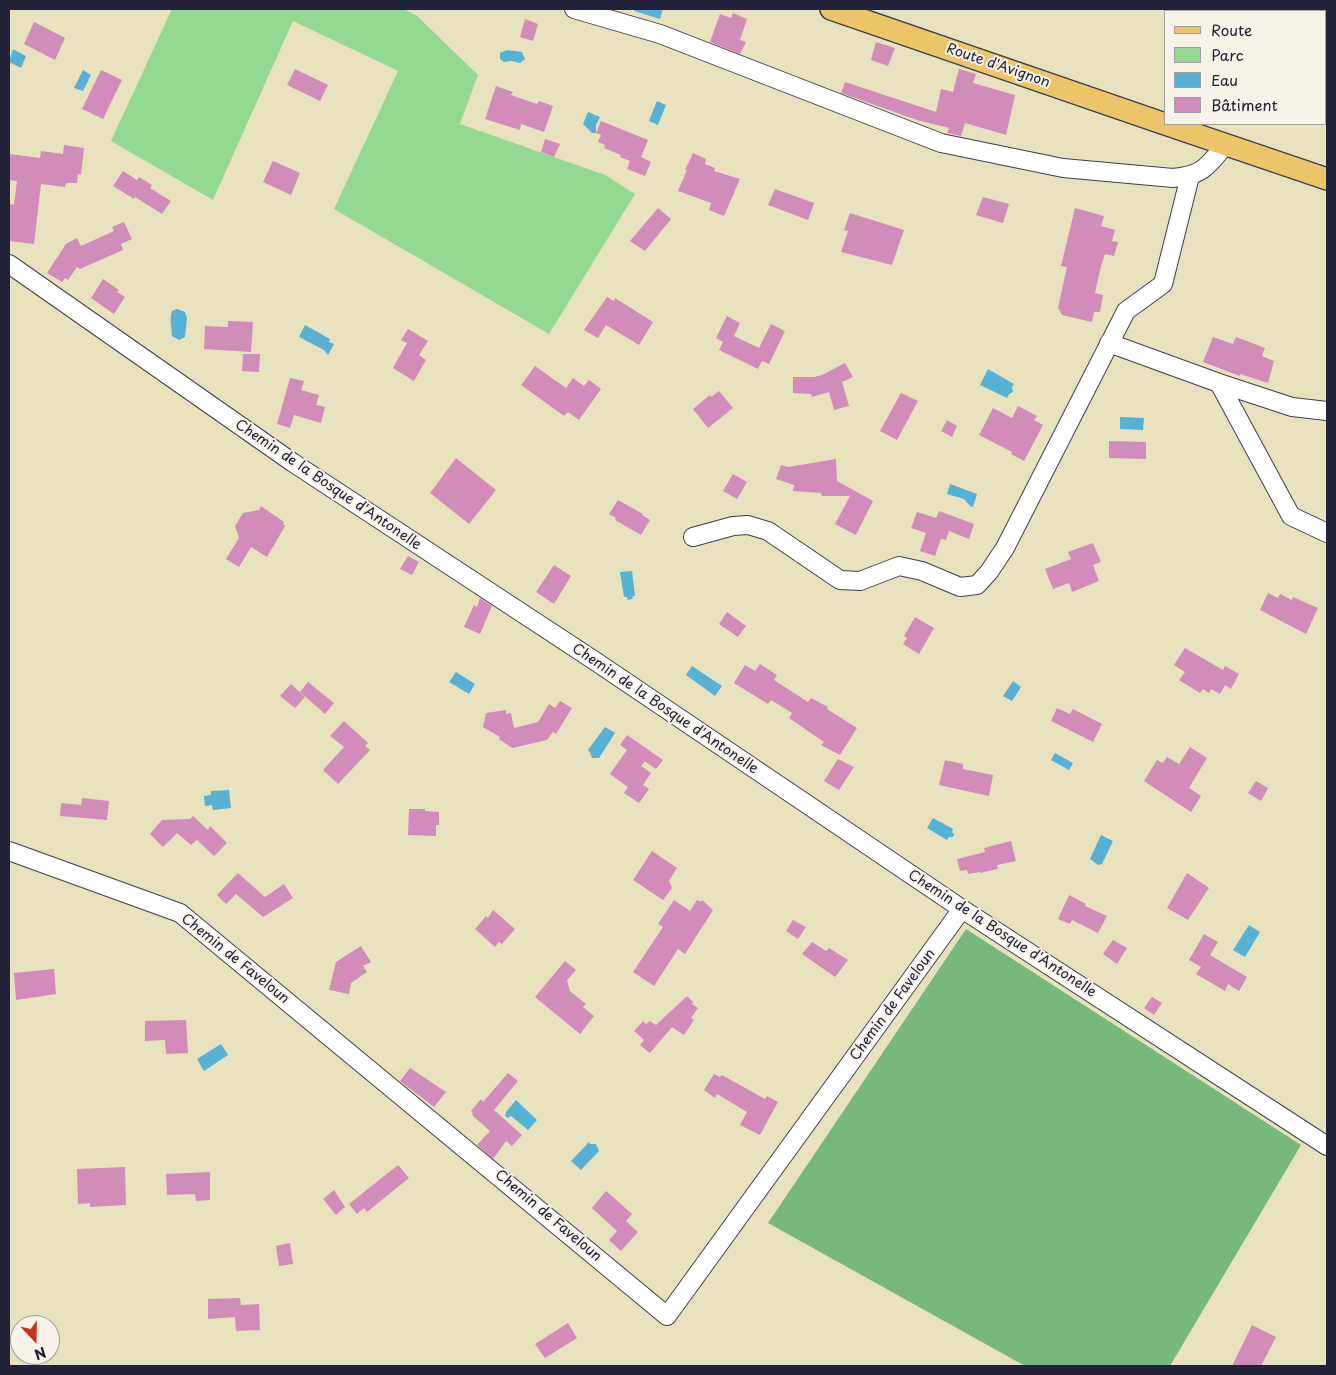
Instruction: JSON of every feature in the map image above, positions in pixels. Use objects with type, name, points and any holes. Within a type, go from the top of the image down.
[{"type":"main road","name":"Route d'Avignon","points":[[832,9],[1164,124]]},
{"type":"main road","name":"Route d'Avignon","points":[[1168,125],[1327,179]]},
{"type":"street","points":[[574,9],[660,34],[941,143],[1062,168],[1172,178],[1190,176],[1208,166],[1226,144]]},
{"type":"street","points":[[693,537],[733,526],[748,525],[768,531],[840,580],[860,581],[899,566],[922,571],[960,587],[977,585],[990,572],[1005,548],[1126,311],[1163,284],[1190,176]]},
{"type":"street","name":"Chemin de la Bosque d'Antonelle","points":[[9,264],[292,462],[602,666],[962,909],[1327,1146]]},
{"type":"street","points":[[1110,343],[1219,383],[1292,407],[1327,411]]},
{"type":"street","points":[[1219,383],[1291,516],[1327,533]]},
{"type":"street","name":"Chemin de Faveloun","points":[[9,851],[180,913],[667,1316],[962,909]]},
{"type":"green space","points":[[172,9],[403,9],[416,15],[478,75],[460,124],[605,175],[635,194],[549,334],[334,209],[398,71],[293,21],[213,200],[111,141]]},
{"type":"green space","points":[[966,929],[1301,1145],[1170,1366],[1025,1366],[768,1223]]},
{"type":"water","points":[[635,9],[663,9],[660,19],[634,11]]},
{"type":"water","points":[[13,49],[26,56],[21,68],[9,62]]},
{"type":"water","points":[[507,50],[522,52],[525,59],[520,63],[504,62],[500,59],[500,53]]},
{"type":"water","points":[[83,70],[91,75],[83,91],[74,88]]},
{"type":"water","points":[[657,101],[666,105],[658,125],[649,121]]},
{"type":"water","points":[[588,112],[600,117],[596,125],[596,133],[592,133],[583,124]]},
{"type":"water","points":[[177,309],[185,312],[187,318],[185,337],[179,340],[172,336],[171,324],[172,311]]},
{"type":"water","points":[[305,325],[330,339],[329,342],[334,344],[328,355],[324,350],[299,337]]},
{"type":"water","points":[[988,369],[1014,384],[1012,387],[1013,392],[1007,398],[980,385]]},
{"type":"water","points":[[1120,417],[1144,418],[1143,430],[1120,429]]},
{"type":"water","points":[[950,484],[977,494],[973,507],[964,499],[947,494]]},
{"type":"water","points":[[632,571],[635,596],[628,600],[627,597],[624,597],[620,572]]},
{"type":"water","points":[[692,666],[722,686],[715,696],[686,675]]},
{"type":"water","points":[[456,672],[475,684],[469,694],[449,682]]},
{"type":"water","points":[[1013,681],[1021,687],[1012,701],[1003,696]]},
{"type":"water","points":[[605,727],[615,733],[599,758],[592,758],[588,750]]},
{"type":"water","points":[[1055,753],[1073,763],[1069,770],[1051,760]]},
{"type":"water","points":[[229,790],[231,808],[213,810],[212,805],[205,806],[204,796],[211,795],[211,791]]},
{"type":"water","points":[[933,818],[953,829],[953,837],[949,837],[947,840],[927,828]]},
{"type":"water","points":[[1101,835],[1113,841],[1102,864],[1098,865],[1090,859]]},
{"type":"water","points":[[1249,925],[1260,932],[1245,957],[1233,950]]},
{"type":"water","points":[[221,1044],[228,1055],[204,1071],[197,1059]]},
{"type":"water","points":[[516,1100],[537,1120],[528,1130],[511,1116],[508,1118],[505,1116]]},
{"type":"water","points":[[589,1142],[590,1144],[596,1144],[599,1151],[581,1170],[571,1161]]},
{"type":"building","points":[[733,13],[747,19],[740,40],[746,42],[740,54],[710,42],[720,14],[731,18]]},
{"type":"building","points":[[525,19],[538,24],[533,41],[520,37]]},
{"type":"building","points":[[34,22],[65,38],[55,60],[24,44]]},
{"type":"building","points":[[876,42],[895,48],[888,66],[871,60]]},
{"type":"building","points":[[295,69],[328,85],[320,101],[287,85]]},
{"type":"building","points":[[959,69],[976,74],[973,83],[1015,95],[1006,135],[965,123],[961,136],[947,133],[949,128],[917,120],[841,93],[845,82],[936,112],[941,89],[953,92]]},
{"type":"building","points":[[101,70],[122,80],[103,119],[82,109]]},
{"type":"building","points":[[496,86],[513,92],[511,95],[537,104],[539,101],[553,106],[544,132],[521,124],[520,130],[485,119]]},
{"type":"building","points":[[601,121],[648,140],[641,157],[651,162],[645,176],[627,169],[630,161],[604,148],[605,145],[598,142],[601,135],[596,133]]},
{"type":"building","points":[[545,139],[560,144],[554,157],[541,152]]},
{"type":"building","points":[[64,145],[84,148],[81,175],[78,174],[77,183],[66,183],[65,187],[41,184],[34,244],[9,241],[9,204],[14,205],[17,181],[9,180],[9,154],[40,158],[41,151],[63,154]]},
{"type":"building","points":[[693,153],[706,159],[705,164],[715,168],[714,171],[740,179],[724,216],[709,210],[711,203],[678,191]]},
{"type":"building","points":[[273,161],[300,173],[291,195],[263,182]]},
{"type":"building","points":[[123,171],[137,180],[139,177],[152,185],[150,188],[171,201],[162,214],[113,186]]},
{"type":"building","points":[[775,189],[814,203],[808,220],[768,205]]},
{"type":"building","points":[[983,197],[1009,204],[1003,223],[976,215]]},
{"type":"building","points":[[658,208],[671,219],[645,251],[630,241]]},
{"type":"building","points":[[1075,208],[1104,216],[1101,226],[1115,230],[1112,241],[1118,242],[1114,256],[1105,254],[1101,266],[1095,293],[1103,295],[1100,312],[1094,312],[1092,322],[1062,315],[1058,308],[1067,267],[1061,266]]},
{"type":"building","points":[[850,213],[904,230],[892,265],[841,252],[848,231],[844,230]]},
{"type":"building","points":[[124,222],[132,239],[121,244],[123,250],[80,269],[77,267],[68,280],[65,278],[62,282],[47,273],[66,244],[77,238],[81,246],[114,231],[112,227]]},
{"type":"building","points":[[103,279],[119,290],[117,292],[125,297],[114,314],[91,298]]},
{"type":"building","points":[[607,297],[614,301],[615,298],[653,322],[639,345],[606,325],[598,338],[584,330]]},
{"type":"building","points":[[727,316],[740,323],[734,336],[759,348],[771,324],[785,331],[769,364],[762,361],[758,369],[719,350],[723,342],[716,338]]},
{"type":"building","points":[[228,321],[253,322],[251,352],[204,349],[205,326],[228,327]]},
{"type":"building","points":[[408,329],[428,341],[419,355],[426,360],[414,381],[393,368],[407,343],[401,340]]},
{"type":"building","points":[[1213,337],[1233,344],[1236,337],[1265,348],[1262,356],[1274,361],[1268,383],[1240,374],[1240,376],[1203,362]]},
{"type":"building","points":[[243,354],[260,354],[259,372],[242,371]]},
{"type":"building","points":[[845,363],[853,377],[842,382],[849,406],[834,410],[829,392],[812,397],[811,394],[793,393],[793,377],[822,375]]},
{"type":"building","points":[[535,366],[566,388],[573,378],[584,386],[589,380],[601,389],[579,420],[568,412],[564,416],[521,385]]},
{"type":"building","points":[[290,378],[304,381],[301,390],[319,395],[316,405],[325,407],[321,423],[294,415],[290,428],[277,424]]},
{"type":"building","points":[[719,391],[733,408],[708,428],[693,409],[710,395],[711,397]]},
{"type":"building","points":[[901,393],[918,401],[897,440],[880,431]]},
{"type":"building","points":[[1018,406],[1037,416],[1034,420],[1043,425],[1024,461],[1011,454],[1012,452],[979,435],[993,408],[1012,418]]},
{"type":"building","points":[[947,420],[957,426],[952,437],[941,431]]},
{"type":"building","points":[[1109,441],[1146,442],[1146,459],[1109,458]]},
{"type":"building","points":[[456,458],[496,490],[469,524],[430,493]]},
{"type":"building","points":[[836,459],[837,481],[873,501],[856,535],[835,524],[850,496],[822,496],[821,493],[793,491],[794,485],[776,479],[781,465],[788,467]]},
{"type":"building","points":[[733,474],[747,482],[737,499],[723,491]]},
{"type":"building","points":[[618,500],[650,520],[641,535],[615,520],[616,518],[609,514]]},
{"type":"building","points":[[261,506],[284,522],[285,526],[267,557],[251,547],[239,567],[226,559],[239,538],[235,526],[243,513],[259,510]]},
{"type":"building","points":[[939,511],[974,524],[969,539],[949,531],[946,540],[941,539],[935,556],[920,551],[926,533],[911,528],[917,512],[936,518]]},
{"type":"building","points":[[1093,543],[1101,562],[1093,565],[1099,581],[1072,592],[1069,583],[1053,589],[1045,569],[1071,559],[1068,552]]},
{"type":"building","points":[[408,556],[419,562],[412,575],[400,569]]},
{"type":"building","points":[[554,565],[571,576],[554,604],[536,592]]},
{"type":"building","points":[[1268,593],[1278,598],[1280,594],[1292,600],[1293,597],[1318,608],[1306,634],[1260,610]]},
{"type":"building","points":[[480,598],[492,606],[480,634],[464,627],[474,605],[477,607]]},
{"type":"building","points":[[727,612],[746,626],[738,637],[719,624]]},
{"type":"building","points":[[915,617],[934,628],[919,654],[903,644],[907,638],[904,636]]},
{"type":"building","points":[[1185,648],[1223,670],[1225,666],[1239,674],[1231,689],[1225,685],[1220,694],[1211,689],[1209,693],[1203,689],[1200,693],[1179,680],[1185,672],[1174,665]]},
{"type":"building","points":[[760,664],[777,675],[774,680],[808,702],[811,698],[828,707],[827,709],[857,728],[840,755],[821,745],[824,742],[789,718],[792,713],[771,700],[768,704],[734,683],[745,665],[755,671]]},
{"type":"building","points":[[308,682],[334,703],[325,714],[300,692]]},
{"type":"building","points":[[291,684],[305,697],[295,708],[280,696]]},
{"type":"building","points":[[560,701],[572,708],[556,734],[553,732],[547,740],[512,748],[499,739],[500,737],[483,727],[486,713],[506,710],[506,714],[511,713],[514,728],[538,722],[549,704],[555,708]]},
{"type":"building","points":[[1057,708],[1070,714],[1073,709],[1102,724],[1093,742],[1051,721]]},
{"type":"building","points":[[344,721],[368,743],[365,746],[370,750],[338,784],[323,770],[344,747],[330,736]]},
{"type":"building","points":[[627,735],[663,760],[656,769],[645,761],[641,766],[651,773],[643,785],[649,789],[639,803],[624,793],[628,787],[610,774],[627,750],[620,745]]},
{"type":"building","points":[[1190,747],[1207,758],[1189,788],[1201,796],[1191,812],[1144,781],[1157,760],[1163,763],[1167,757],[1179,764]]},
{"type":"building","points":[[838,759],[854,767],[839,790],[824,781]]},
{"type":"building","points":[[945,760],[963,764],[963,769],[993,775],[989,796],[939,785]]},
{"type":"building","points":[[1256,781],[1268,788],[1261,801],[1248,793]]},
{"type":"building","points":[[82,798],[109,801],[107,820],[60,816],[61,803],[81,805]]},
{"type":"building","points":[[409,809],[425,809],[425,811],[439,812],[439,825],[436,825],[436,836],[408,835]]},
{"type":"building","points":[[193,816],[208,830],[210,826],[227,843],[214,856],[197,840],[191,845],[177,833],[163,847],[150,834],[162,820],[190,819]]},
{"type":"building","points":[[1011,841],[1016,861],[997,865],[998,869],[980,873],[968,874],[967,870],[960,871],[957,859],[985,852],[984,848]]},
{"type":"building","points":[[652,851],[677,868],[669,881],[672,888],[663,900],[633,880]]},
{"type":"building","points":[[238,873],[265,897],[284,884],[293,898],[263,917],[236,894],[226,904],[217,895]]},
{"type":"building","points":[[1187,873],[1209,888],[1188,920],[1167,908]]},
{"type":"building","points":[[1069,895],[1086,904],[1085,906],[1107,916],[1098,933],[1072,920],[1070,924],[1058,919]]},
{"type":"building","points":[[674,900],[690,911],[697,900],[701,902],[702,900],[713,910],[685,954],[678,949],[654,986],[633,972],[663,927],[658,924]]},
{"type":"building","points":[[493,910],[515,929],[502,944],[499,942],[495,947],[475,929],[486,916],[488,918]]},
{"type":"building","points":[[793,920],[806,927],[798,939],[786,931]]},
{"type":"building","points":[[1204,934],[1218,942],[1210,955],[1247,977],[1239,991],[1228,984],[1225,991],[1196,974],[1201,967],[1189,960]]},
{"type":"building","points":[[1113,940],[1127,948],[1117,964],[1103,954]]},
{"type":"building","points":[[812,942],[826,951],[829,948],[848,960],[835,977],[802,954]]},
{"type":"building","points":[[361,946],[371,962],[363,966],[367,972],[351,983],[349,994],[329,990],[336,962]]},
{"type":"building","points":[[565,961],[576,970],[567,980],[570,991],[586,1004],[583,1007],[594,1016],[580,1034],[535,997]]},
{"type":"building","points":[[54,969],[56,994],[16,1000],[14,973]]},
{"type":"building","points":[[687,996],[693,1002],[692,1004],[698,1008],[691,1018],[694,1020],[684,1035],[672,1027],[650,1053],[640,1045],[644,1040],[634,1031],[643,1021],[646,1024],[650,1021],[656,1025]]},
{"type":"building","points":[[1152,997],[1162,1003],[1154,1015],[1144,1008]]},
{"type":"building","points":[[186,1020],[188,1053],[166,1054],[165,1040],[145,1041],[145,1021]]},
{"type":"building","points":[[410,1068],[446,1092],[434,1107],[400,1081]]},
{"type":"building","points":[[508,1073],[518,1081],[494,1110],[522,1135],[512,1146],[506,1141],[493,1159],[477,1145],[490,1131],[472,1115],[471,1111],[481,1099],[483,1102]]},
{"type":"building","points":[[714,1074],[720,1077],[722,1075],[765,1099],[767,1096],[778,1102],[760,1135],[740,1125],[747,1112],[717,1094],[715,1098],[704,1090]]},
{"type":"building","points":[[398,1165],[409,1178],[367,1212],[364,1208],[357,1214],[349,1204]]},
{"type":"building","points":[[125,1167],[126,1205],[90,1207],[90,1203],[78,1204],[77,1169]]},
{"type":"building","points":[[210,1172],[210,1200],[196,1201],[195,1194],[167,1195],[166,1174]]},
{"type":"building","points":[[334,1190],[345,1207],[336,1215],[323,1199]]},
{"type":"building","points":[[606,1191],[632,1214],[626,1221],[638,1232],[621,1251],[609,1240],[617,1231],[592,1208]]},
{"type":"building","points":[[290,1243],[293,1264],[279,1266],[276,1246]]},
{"type":"building","points":[[240,1298],[241,1305],[259,1304],[260,1330],[236,1331],[235,1317],[208,1319],[208,1299]]},
{"type":"building","points":[[568,1323],[577,1338],[545,1358],[535,1344]]},
{"type":"building","points":[[1252,1325],[1276,1337],[1261,1366],[1232,1366]]}]
